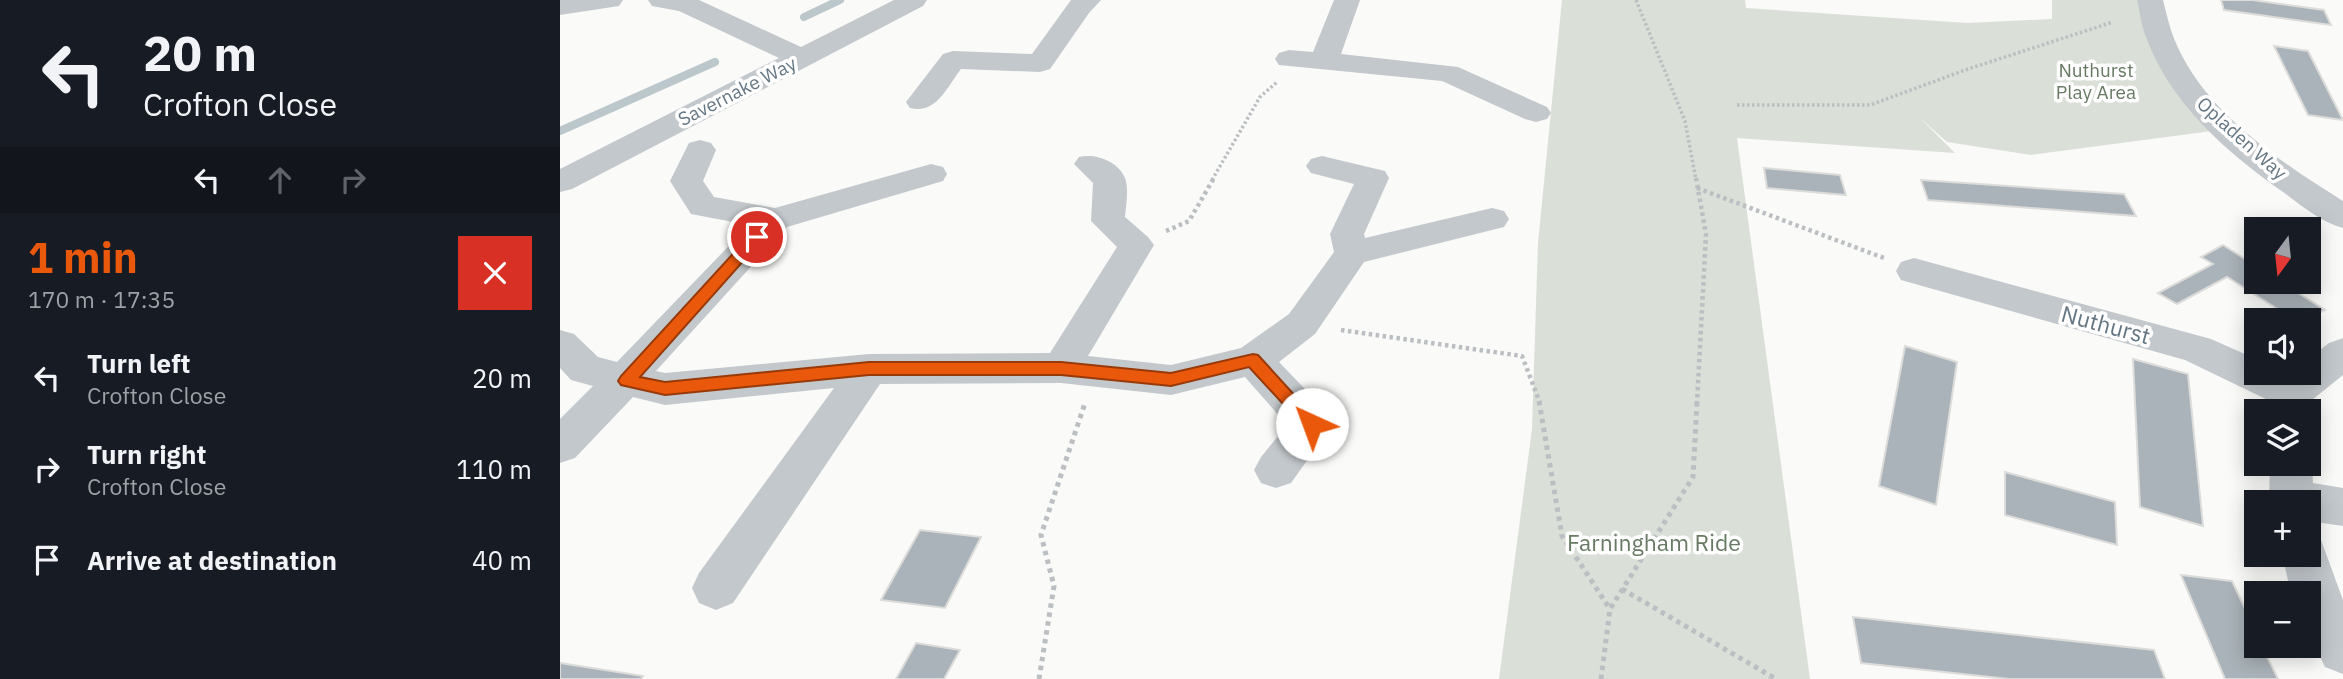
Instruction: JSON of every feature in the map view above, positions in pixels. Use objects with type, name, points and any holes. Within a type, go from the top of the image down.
[{"type":"street","points":[[560,7],[610,0]]},
{"type":"street","name":"Savernake Way","points":[[560,182],[914,0]]},
{"type":"street","points":[[921,102],[953,60],[1048,64],[1079,7],[1088,0]]},
{"type":"street","points":[[1347,0],[1306,60],[1448,73],[1536,113]]},
{"type":"street","name":"Opladen Way","points":[[2150,0],[2154,27],[2179,76],[2207,111],[2255,154],[2343,218]]},
{"type":"street","points":[[680,1],[801,58]]},
{"type":"street","points":[[700,150],[686,181],[704,206],[775,219],[930,174]]},
{"type":"street","points":[[1061,368],[1136,245],[1108,221],[1110,180],[1090,164]]},
{"type":"street","points":[[1322,166],[1373,178],[1347,234],[1352,253]]},
{"type":"street","points":[[560,446],[626,381],[721,273],[775,219]]},
{"type":"street","points":[[560,344],[585,369],[626,381],[665,388],[869,369],[1061,368],[1171,380],[1253,360],[1302,324],[1352,253],[1492,219]]},
{"type":"street","name":"Nuthurst","points":[[1914,271],[2197,349],[2285,399]]},
{"type":"street","name":"Nuthurst","points":[[2296,399],[2343,353]]},
{"type":"street","points":[[1253,360],[1312,424],[1276,470]]},
{"type":"street","points":[[716,588],[869,369]]},
{"type":"street","points":[[2291,488],[2343,507]]},
{"type":"street","points":[[2308,567],[2316,596],[2343,650]]},
{"type":"path","points":[[1601,679],[1610,609],[1693,477],[1706,234],[1685,121],[1636,0]]},
{"type":"path","points":[[1737,105],[1870,105],[2113,22]]},
{"type":"path","points":[[1136,245],[1188,221],[1260,97],[1306,60]]},
{"type":"path","points":[[1697,188],[1838,239],[1914,271]]},
{"type":"path","points":[[1302,324],[1522,356],[1542,410],[1562,536],[1610,609]]},
{"type":"path","points":[[1039,679],[1054,586],[1041,535],[1088,394],[1061,368]]},
{"type":"path","points":[[1622,589],[1776,679]]},
{"type":"green space","name":"Farningham Ride","points":[[1562,0],[1745,0],[1746,8],[1967,23],[2052,19],[2052,0],[2151,0],[2151,10],[2227,129],[2031,155],[1947,142],[1919,117],[1955,153],[1737,138],[1810,679],[1499,679],[1532,429],[1538,243]]},
{"type":"building","points":[[2221,0],[2252,0],[2324,10],[2331,25],[2224,10]]},
{"type":"building","points":[[2274,46],[2308,51],[2343,120],[2308,115]]},
{"type":"building","points":[[1764,168],[1840,175],[1846,195],[1767,188]]},
{"type":"building","points":[[1921,180],[2124,194],[2136,216],[1928,200]]},
{"type":"building","points":[[2223,245],[2244,258],[2244,288],[2227,277],[2177,304],[2158,293],[2213,264],[2201,257]]},
{"type":"building","points":[[2254,294],[2300,294],[2325,310],[2321,312],[2321,308],[2276,308]]},
{"type":"building","points":[[1905,346],[1957,362],[1936,505],[1879,486]]},
{"type":"building","points":[[2133,359],[2188,374],[2203,526],[2140,507]]},
{"type":"building","points":[[2005,472],[2115,502],[2117,545],[2005,515]]},
{"type":"building","points":[[920,530],[981,537],[945,608],[881,600]]},
{"type":"building","points":[[2181,575],[2232,581],[2244,606],[2244,658],[2268,658],[2278,679],[2225,679]]},
{"type":"building","points":[[1853,617],[2154,650],[2165,679],[2009,679],[1861,663]]},
{"type":"building","points":[[916,643],[960,650],[944,679],[896,679]]},
{"type":"building","points":[[560,663],[643,676],[641,679],[560,679]]},
{"type":"waterway","points":[[804,17],[840,0]]},
{"type":"waterway","points":[[560,131],[715,62]]},
{"type":"route","points":[[757,237],[721,273],[626,381],[665,388],[869,369],[1061,368],[1171,380],[1253,360],[1312,424]]},
{"type":"park label","name":"Nuthurst Play Area","points":[[2096,81]]}]
